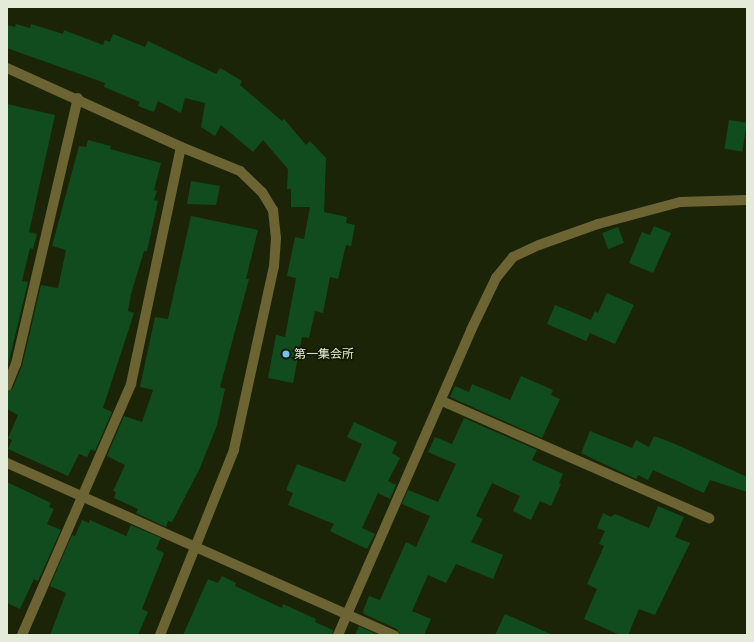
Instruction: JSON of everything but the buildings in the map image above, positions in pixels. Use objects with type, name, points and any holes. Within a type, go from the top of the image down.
[{"type":"street","points":[[7,68],[78,98],[181,147],[222,161],[252,180],[273,210],[276,238],[274,266],[234,450],[160,635]]},
{"type":"street","points":[[7,386],[16,364],[78,98]]},
{"type":"street","points":[[22,635],[131,384],[181,147]]},
{"type":"street","points":[[338,635],[496,278],[514,258],[539,245],[598,224],[680,202],[747,200]]},
{"type":"street","points":[[442,401],[709,518]]},
{"type":"street","points":[[7,462],[83,494],[394,635]]},
{"type":"place","name":"第一集会所","points":[[286,354]]}]
